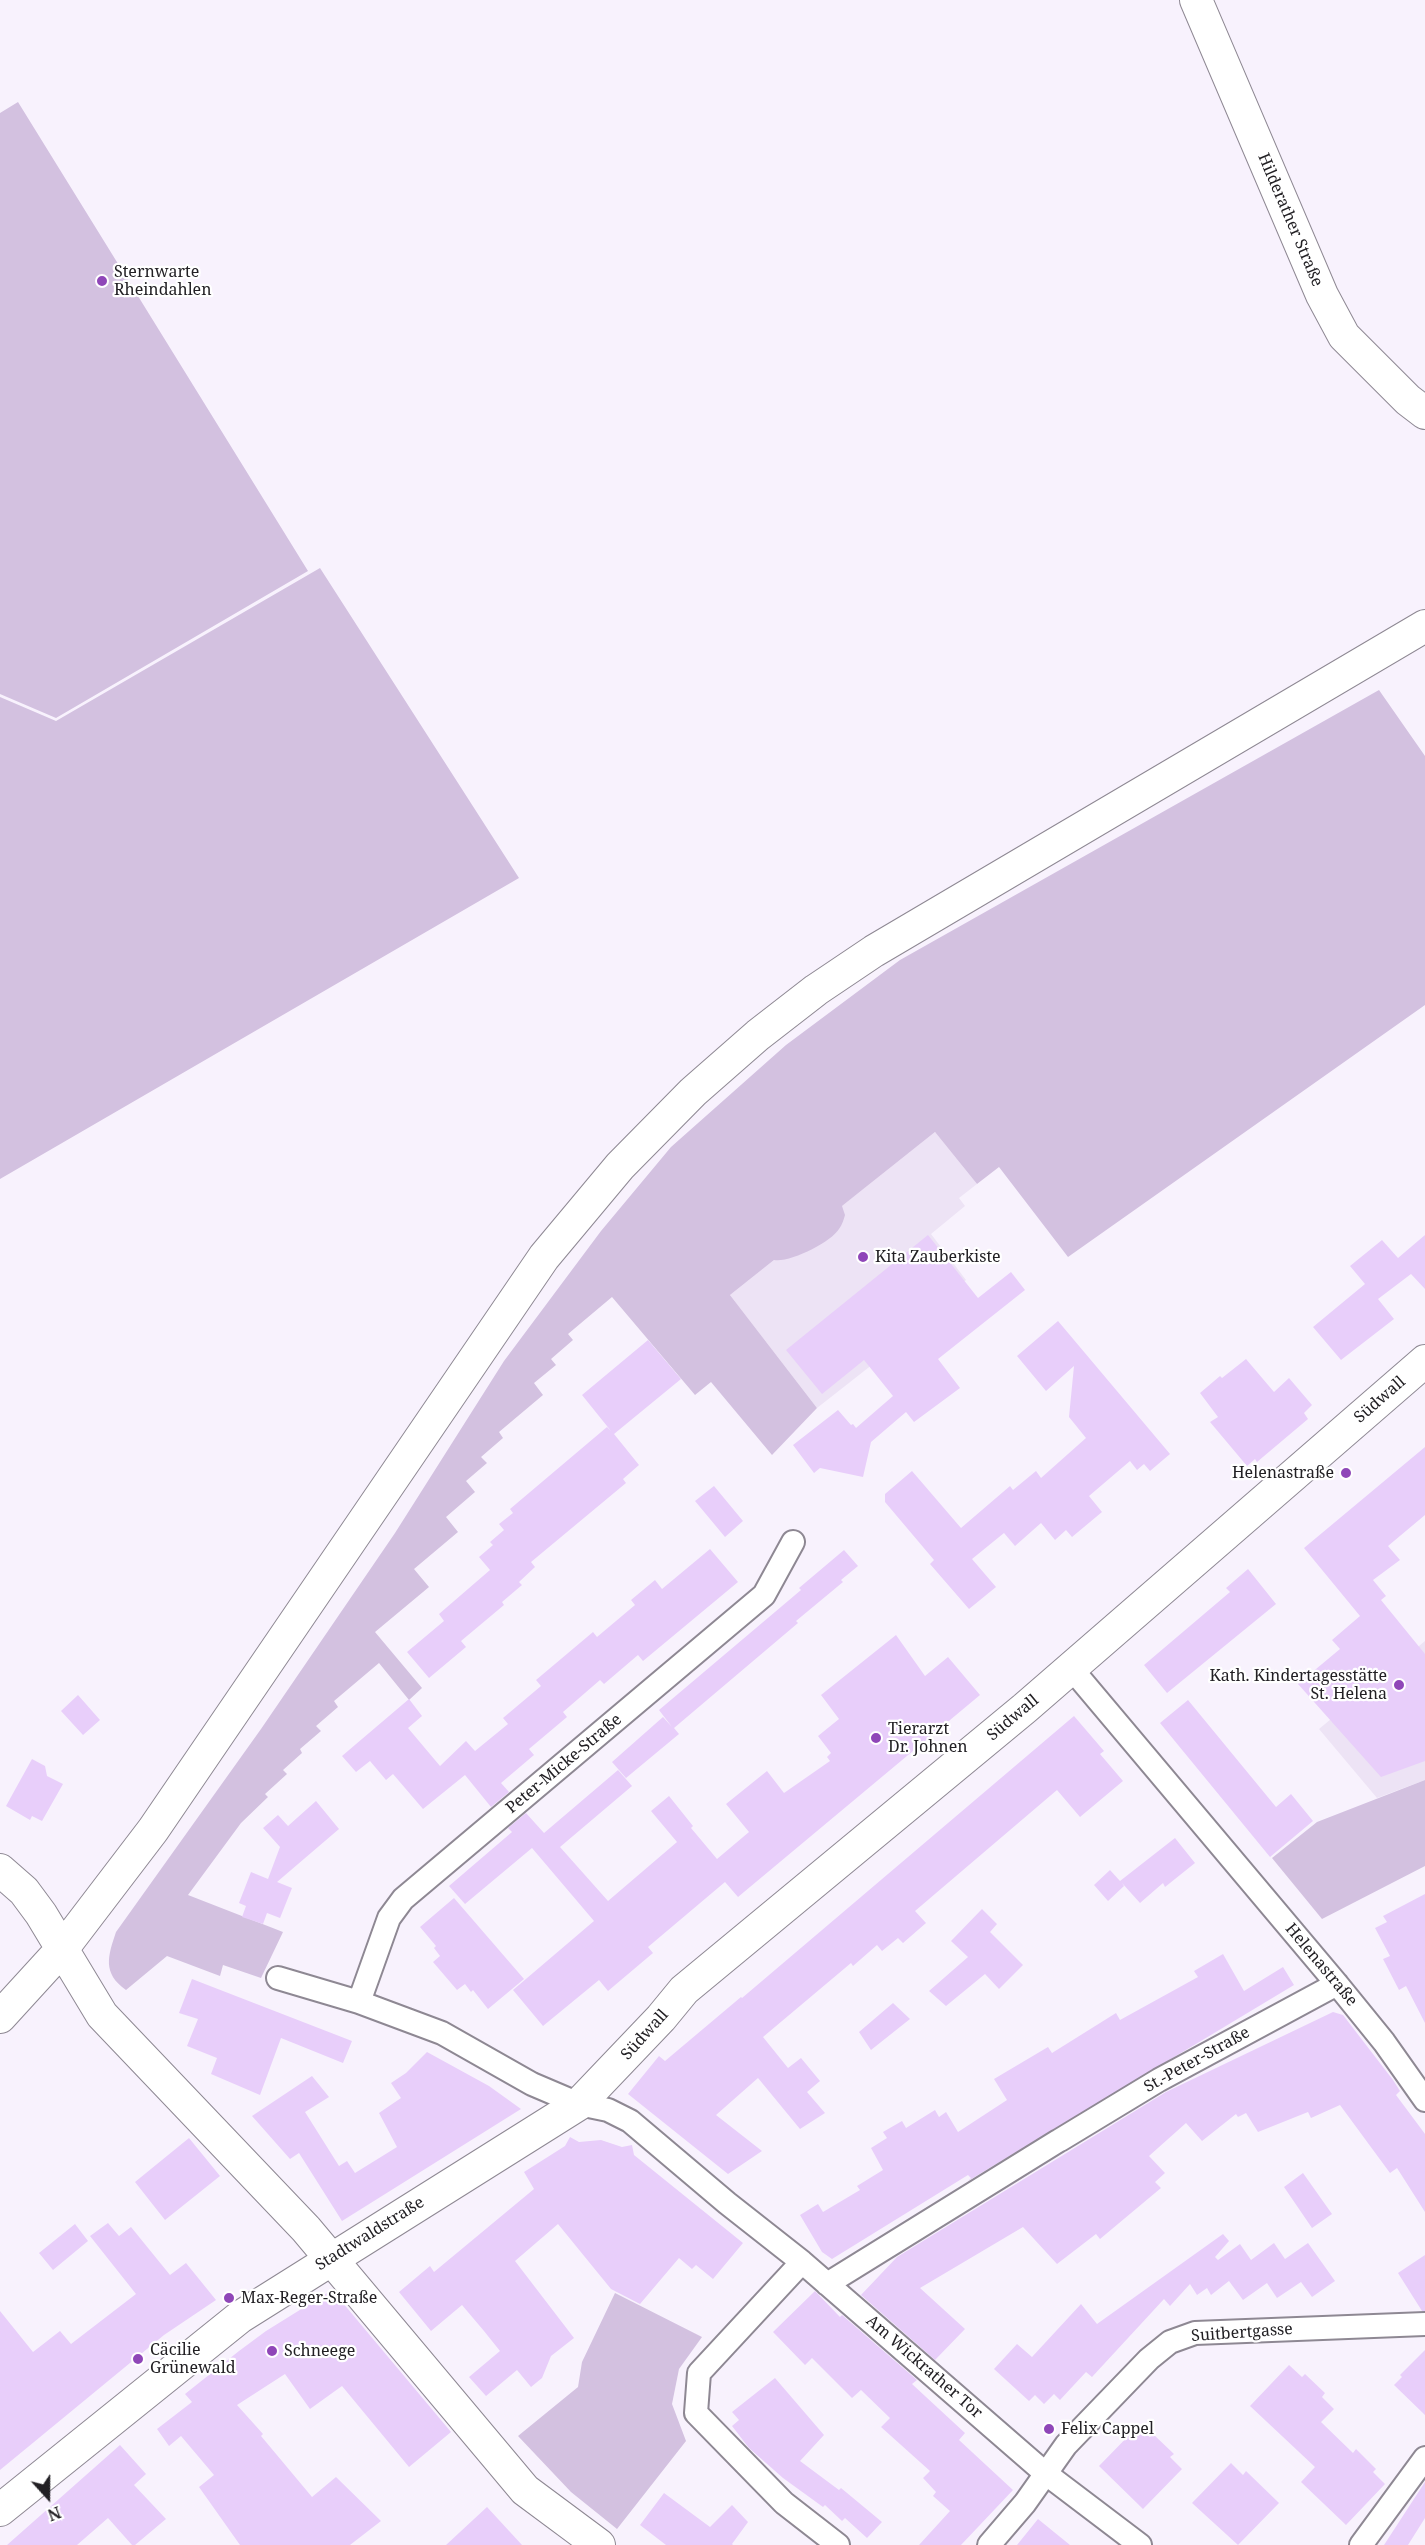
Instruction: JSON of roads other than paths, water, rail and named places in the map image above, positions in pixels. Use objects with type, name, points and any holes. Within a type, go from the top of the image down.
[{"type":"street","name":"Hilderather Straße","points":[[1196,0],[1322,295],[1344,336],[1408,400],[1425,413]]},
{"type":"street","points":[[0,2017],[63,1948],[160,1820],[544,1257],[620,1166],[693,1092],[758,1035],[816,990],[874,951],[1425,626]]},
{"type":"street","name":"Südwall","points":[[579,2104],[661,2018],[684,1990],[1071,1668],[1425,1361]]},
{"type":"street","name":"Peter-Micke-Straße","points":[[359,2002],[389,1918],[402,1899],[764,1595],[793,1542]]},
{"type":"street","name":"Helenastraße","points":[[1071,1668],[1337,1984],[1384,2042],[1425,2100]]},
{"type":"street","points":[[0,1870],[24,1891],[63,1948],[102,2014],[331,2259],[525,2490],[599,2545]]},
{"type":"street","points":[[278,1978],[359,2002],[442,2033],[532,2084],[579,2104]]},
{"type":"street","name":"St.-Peter-Straße","points":[[828,2284],[1158,2080],[1337,1984]]},
{"type":"street","name":"Stadtwaldstraße","points":[[0,2510],[240,2317],[579,2104]]},
{"type":"street","name":"Am Wickrather Tor","points":[[579,2104],[608,2110],[630,2121],[828,2284],[1045,2473],[1140,2545]]},
{"type":"street","points":[[802,2262],[699,2373],[696,2413],[784,2503],[838,2545]]},
{"type":"street","name":"Suitbertgasse","points":[[1045,2473],[1066,2445],[1134,2374],[1170,2342],[1195,2333],[1425,2324]]},
{"type":"street","points":[[1361,2545],[1425,2458]]},
{"type":"street","points":[[989,2545],[1025,2503],[1045,2473]]},
{"type":"place","name":"Sternwarte Rheindahlen","points":[[102,281]]},
{"type":"place","name":"Kita Zauberkiste","points":[[863,1257]]},
{"type":"place","name":"Helenastraße","points":[[1346,1473]]},
{"type":"place","name":"Kath. Kindertagesstätte St. Helena","points":[[1399,1685]]},
{"type":"place","name":"Tierarzt Dr. Johnen","points":[[876,1738]]},
{"type":"place","name":"Max-Reger-Straße","points":[[229,2298]]},
{"type":"place","name":"Schneege","points":[[272,2351]]},
{"type":"place","name":"Cäcilie Grünewald","points":[[138,2359]]},
{"type":"place","name":"Felix Cappel","points":[[1049,2429]]}]
